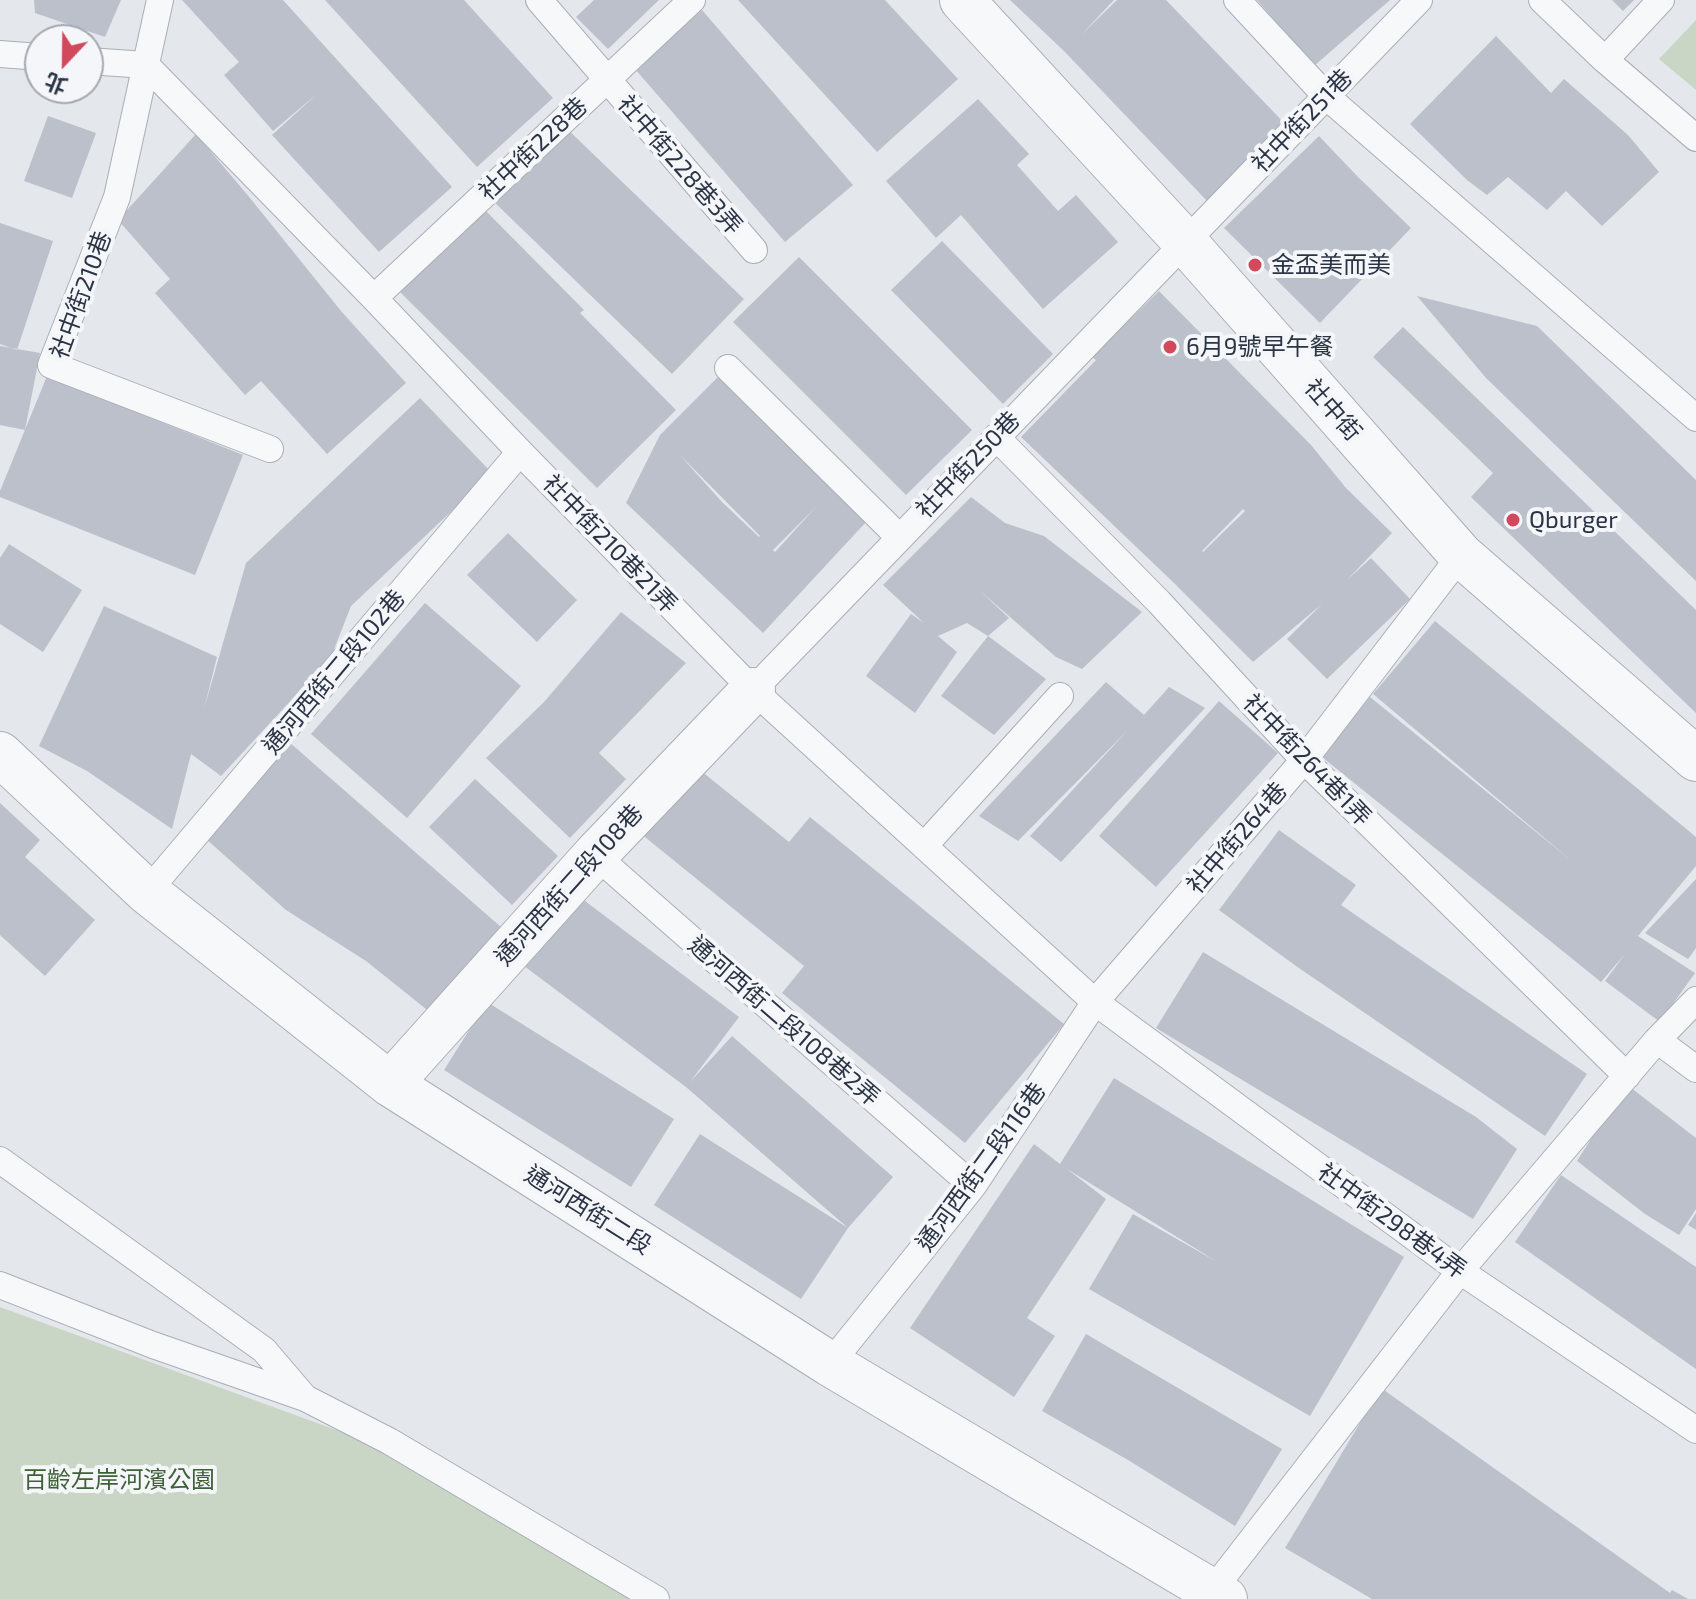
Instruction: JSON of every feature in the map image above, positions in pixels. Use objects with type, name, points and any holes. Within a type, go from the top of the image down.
[{"type":"street","name":"社中街","points":[[962,0],[1185,242],[1461,555],[1696,759]]},
{"type":"street","name":"通河西街二段108巷","points":[[390,1084],[595,855],[753,690]]},
{"type":"street","name":"通河西街二段","points":[[0,754],[147,892],[390,1084],[830,1364],[1219,1595]]},
{"type":"lane","name":"社中街210巷","points":[[160,0],[117,197],[51,365],[270,449]]},
{"type":"lane","name":"社中街228巷3弄","points":[[539,0],[754,250]]},
{"type":"lane","name":"社中街228巷","points":[[374,298],[692,0]]},
{"type":"lane","points":[[1237,0],[1326,96],[1696,418]]},
{"type":"lane","name":"社中街251巷","points":[[1185,242],[1419,0]]},
{"type":"lane","points":[[1542,0],[1605,60],[1696,138]]},
{"type":"lane","points":[[1605,60],[1661,0]]},
{"type":"lane","points":[[0,54],[24,56]]},
{"type":"lane","points":[[104,62],[146,65]]},
{"type":"lane","name":"社中街210巷21弄","points":[[146,65],[753,690],[1095,1002]]},
{"type":"lane","name":"社中街250巷","points":[[753,690],[1185,242]]},
{"type":"lane","points":[[728,368],[899,537]]},
{"type":"lane","name":"社中街264巷1弄","points":[[996,437],[1159,602],[1304,760],[1627,1076]]},
{"type":"lane","name":"通河西街二段102巷","points":[[147,892],[520,452]]},
{"type":"lane","name":"社中街264巷","points":[[1095,1002],[1304,760],[1461,555]]},
{"type":"lane","points":[[924,846],[1060,696]]},
{"type":"lane","name":"通河西街二段108巷2弄","points":[[595,855],[973,1186]]},
{"type":"lane","points":[[1219,1595],[1460,1271],[1657,1040],[1696,1000]]},
{"type":"lane","name":"通河西街二段116巷","points":[[830,1364],[973,1186],[1095,1002]]},
{"type":"lane","name":"社中街298巷4弄","points":[[1095,1002],[1460,1271],[1696,1430]]},
{"type":"lane","points":[[1657,1040],[1696,1069]]},
{"type":"lane","points":[[0,1160],[264,1350],[305,1398]]},
{"type":"lane","points":[[0,1285],[153,1345],[305,1398],[389,1441],[656,1599]]},
{"type":"green space","points":[[1696,20],[1696,90],[1659,59]]},
{"type":"green space","name":"百齡左岸河濱公園","points":[[0,1307],[388,1449],[656,1599],[0,1599]]},
{"type":"building","points":[[34,0],[121,0],[105,37],[104,24],[67,24],[35,13]]},
{"type":"building","points":[[182,0],[283,0],[452,187],[379,252],[272,135],[317,94],[273,131],[224,75],[239,62]]},
{"type":"building","points":[[325,0],[464,0],[553,98],[477,167]]},
{"type":"building","points":[[594,0],[659,0],[608,49],[576,17]]},
{"type":"building","points":[[738,0],[885,0],[958,79],[877,152]]},
{"type":"building","points":[[1010,0],[1114,0],[1081,35],[1117,0],[1166,0],[1290,129],[1210,204],[1064,51]]},
{"type":"building","points":[[1257,0],[1390,0],[1314,66]]},
{"type":"building","points":[[1612,0],[1634,0],[1623,11]]},
{"type":"building","points":[[702,10],[853,185],[785,242],[635,69]]},
{"type":"building","points":[[1496,36],[1551,93],[1564,79],[1628,135],[1659,172],[1602,226],[1566,191],[1547,210],[1508,177],[1487,195],[1467,180],[1410,124]]},
{"type":"building","points":[[978,99],[1029,154],[1017,165],[1058,211],[1076,195],[1118,242],[1043,309],[961,215],[936,238],[886,181]]},
{"type":"building","points":[[48,116],[96,133],[72,198],[24,181]]},
{"type":"building","points":[[563,125],[744,299],[672,374],[491,199]]},
{"type":"building","points":[[196,134],[341,311],[406,383],[327,454],[261,381],[245,395],[155,293],[170,279],[118,220]]},
{"type":"building","points":[[1319,136],[1411,228],[1320,323],[1224,228]]},
{"type":"building","points":[[484,209],[584,310],[580,313],[676,410],[597,488],[400,292]]},
{"type":"building","points":[[0,223],[53,241],[17,350],[0,344]]},
{"type":"building","points":[[942,241],[1053,354],[1003,404],[891,290]]},
{"type":"building","points":[[799,257],[972,430],[906,495],[733,322]]},
{"type":"building","points":[[1159,291],[1311,445],[1346,488],[1392,533],[1347,580],[1371,558],[1410,599],[1327,679],[1287,639],[1322,604],[1253,662],[1021,437],[1096,360],[1092,357]],"holes":[[[1243,509],[1245,511],[1203,552],[1202,551]]]},
{"type":"building","points":[[1417,296],[1537,326],[1696,480],[1696,581],[1486,378]]},
{"type":"building","points":[[1403,327],[1696,610],[1696,713],[1471,497],[1493,473],[1373,357]]},
{"type":"building","points":[[0,346],[40,353],[25,430],[0,425]]},
{"type":"building","points":[[720,375],[867,521],[763,633],[626,503],[660,435]],"holes":[[[679,454],[760,536],[759,537],[722,502]],[[816,507],[775,552],[773,550]]]},
{"type":"building","points":[[47,376],[243,455],[195,575],[0,497]]},
{"type":"building","points":[[420,398],[492,473],[351,606],[331,657],[221,776],[191,754],[172,829],[87,771],[39,746],[104,606],[217,657],[204,709],[246,563]]},
{"type":"building","points":[[971,497],[1005,523],[1044,536],[1142,612],[1082,669],[1056,657],[979,590],[1009,618],[988,636],[967,623],[938,636],[957,652],[915,713],[866,676],[911,614],[924,623],[883,585]]},
{"type":"building","points":[[508,533],[577,600],[537,642],[467,575]]},
{"type":"building","points":[[9,544],[82,590],[43,652],[0,624],[0,558]]},
{"type":"building","points":[[425,603],[521,686],[407,818],[311,734]]},
{"type":"building","points":[[621,612],[686,663],[599,753],[626,779],[570,838],[486,758],[544,702]]},
{"type":"building","points":[[1435,621],[1696,837],[1696,866],[1638,936],[1695,973],[1660,1022],[1605,981],[1625,954],[1601,982],[1322,757],[1370,697],[1573,862],[1373,694]]},
{"type":"building","points":[[988,636],[1046,679],[994,735],[941,696]]},
{"type":"building","points":[[1106,682],[1144,715],[1169,687],[1205,708],[1061,862],[1030,836],[1128,730],[1018,841],[979,816]]},
{"type":"building","points":[[1219,701],[1278,753],[1156,887],[1099,836]]},
{"type":"building","points":[[289,742],[509,934],[436,1017],[366,961],[286,910],[206,839]]},
{"type":"building","points":[[695,766],[789,842],[810,817],[1064,1024],[965,1143],[782,993],[804,966],[640,833]]},
{"type":"building","points":[[475,779],[558,856],[512,905],[429,827]]},
{"type":"building","points":[[0,803],[40,840],[25,857],[95,920],[45,976],[0,935]]},
{"type":"building","points":[[1279,830],[1356,885],[1341,905],[1587,1074],[1545,1136],[1219,910]]},
{"type":"building","points":[[1696,879],[1696,948],[1688,959],[1645,933]]},
{"type":"building","points":[[573,892],[739,1017],[690,1082],[732,1036],[893,1177],[848,1228],[686,1087],[520,963]]},
{"type":"building","points":[[1203,952],[1476,1117],[1517,1149],[1473,1219],[1156,1028]]},
{"type":"building","points":[[487,1002],[674,1119],[631,1187],[444,1070]]},
{"type":"building","points":[[1114,1078],[1404,1257],[1310,1416],[1089,1289],[1133,1214],[1219,1263],[1067,1169],[1106,1199],[1027,1318],[1055,1336],[1014,1397],[910,1328],[1034,1144],[1060,1164]]},
{"type":"building","points":[[1626,1084],[1696,1138],[1696,1209],[1679,1235],[1645,1214],[1577,1161]]},
{"type":"building","points":[[700,1134],[848,1228],[801,1299],[654,1205]]},
{"type":"building","points":[[1561,1175],[1696,1267],[1696,1369],[1515,1242]]},
{"type":"building","points":[[1696,1213],[1696,1230],[1688,1225]]},
{"type":"building","points":[[1086,1334],[1282,1449],[1235,1526],[1042,1411]]},
{"type":"building","points":[[1381,1388],[1670,1593],[1672,1590],[1688,1599],[1372,1599],[1285,1548]]},
{"type":"place","name":"金盃美而美","points":[[1255,265]]},
{"type":"place","name":"6月9號早午餐","points":[[1170,347]]},
{"type":"place","name":"Qburger","points":[[1513,520]]}]
